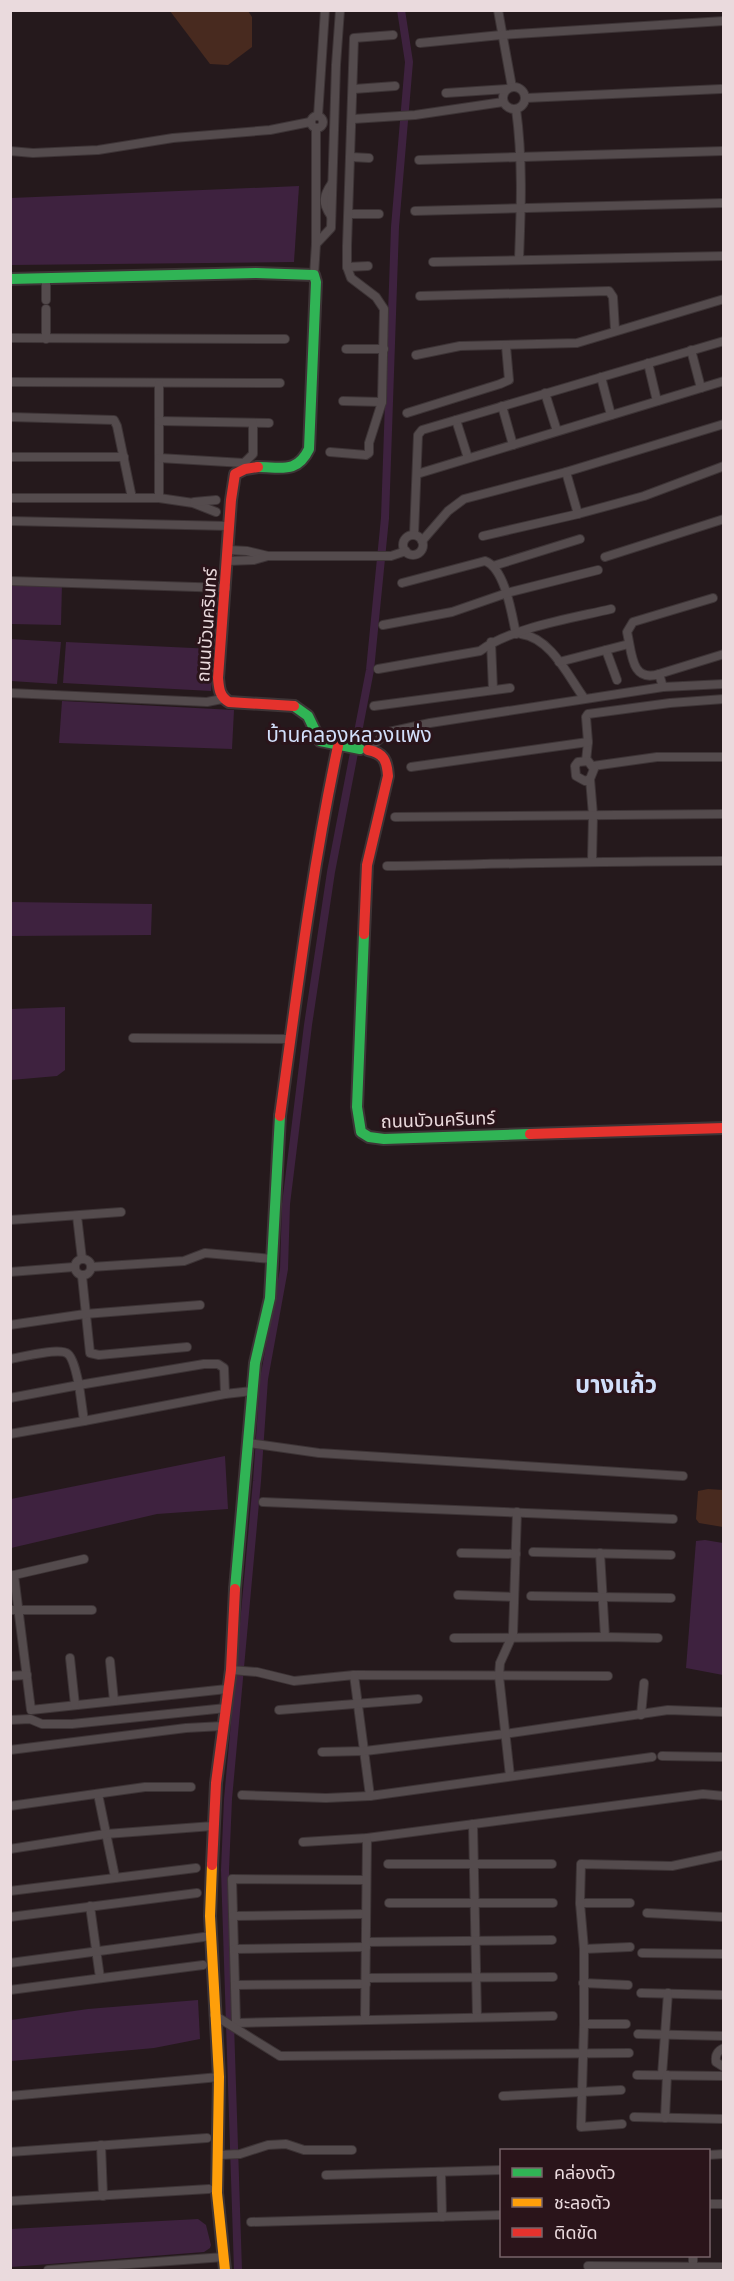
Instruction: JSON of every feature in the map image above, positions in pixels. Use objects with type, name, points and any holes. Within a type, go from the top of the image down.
[{"type":"street","points":[[10,279],[245,273],[314,275],[315,122],[325,10]]},
{"type":"street","points":[[316,244],[331,228],[331,216],[324,206],[324,194],[333,182],[340,10]]},
{"type":"street","points":[[446,93],[509,88],[523,90],[526,98],[523,105],[516,109],[508,108],[503,102],[503,95],[509,88],[498,10]]},
{"type":"street","points":[[420,43],[501,35],[723,21]]},
{"type":"street","points":[[330,452],[366,455],[369,453],[369,443],[382,402],[384,309],[376,297],[351,278],[347,267],[348,214],[354,38],[393,36]]},
{"type":"street","points":[[354,88],[395,86]]},
{"type":"street","points":[[526,98],[723,87]]},
{"type":"street","points":[[353,119],[416,116],[503,102]]},
{"type":"street","points":[[516,109],[521,156],[519,259]]},
{"type":"street","points":[[10,151],[33,153],[98,150],[173,138],[270,130],[315,122]]},
{"type":"street","points":[[419,160],[723,151]]},
{"type":"street","points":[[351,157],[369,158]]},
{"type":"street","points":[[415,211],[723,203]]},
{"type":"street","points":[[348,214],[379,214]]},
{"type":"street","points":[[433,262],[723,256]]},
{"type":"street","points":[[347,267],[368,266]]},
{"type":"street","name":"ถนนบัวนครินทร์","points":[[314,275],[316,282],[309,448],[306,458],[299,465],[288,468],[253,466],[244,468],[235,474],[223,500],[223,512],[230,526],[218,678],[219,694],[222,699],[229,702],[294,706],[303,709],[312,722],[320,741],[341,747],[378,752],[387,762],[388,776],[368,865],[357,1107],[360,1132],[366,1137],[384,1139],[723,1128]]},
{"type":"street","points":[[46,279],[46,339]]},
{"type":"street","points":[[420,296],[609,291],[613,297],[615,330]]},
{"type":"street","points":[[416,355],[460,346],[577,343],[723,299]]},
{"type":"street","points":[[10,338],[285,339]]},
{"type":"street","points":[[414,535],[419,432],[723,340]]},
{"type":"street","points":[[407,413],[509,380],[506,346]]},
{"type":"street","points":[[346,349],[384,349]]},
{"type":"street","points":[[691,350],[701,387]]},
{"type":"street","points":[[648,363],[657,401]]},
{"type":"street","points":[[601,377],[611,415]]},
{"type":"street","points":[[417,474],[723,381]]},
{"type":"street","points":[[10,382],[280,383]]},
{"type":"street","points":[[159,384],[159,498]]},
{"type":"street","points":[[545,393],[557,431]]},
{"type":"street","points":[[343,401],[382,402]]},
{"type":"street","points":[[502,406],[513,445]]},
{"type":"street","points":[[10,417],[114,420],[132,498]]},
{"type":"street","points":[[456,420],[468,458]]},
{"type":"street","points":[[159,421],[269,423]]},
{"type":"street","points":[[159,458],[244,463],[253,453],[253,423]]},
{"type":"street","points":[[422,541],[448,511],[464,499],[566,472],[723,424]]},
{"type":"street","points":[[10,457],[123,457]]},
{"type":"street","points":[[483,536],[644,496],[723,466]]},
{"type":"street","points":[[566,472],[578,514]]},
{"type":"street","points":[[10,498],[159,498],[193,502],[223,500]]},
{"type":"street","points":[[193,502],[223,512]]},
{"type":"street","points":[[605,557],[723,519]]},
{"type":"street","points":[[10,521],[230,526]]},
{"type":"street","points":[[414,535],[422,541],[423,547],[413,555],[403,546],[407,537],[414,535]]},
{"type":"street","points":[[493,566],[580,539]]},
{"type":"street","points":[[228,555],[254,560],[267,556],[391,556],[406,551]]},
{"type":"street","points":[[402,584],[485,561],[493,566],[507,593],[516,634]]},
{"type":"street","points":[[383,625],[452,612],[507,593],[598,570]]},
{"type":"street","points":[[10,581],[226,588]]},
{"type":"street","points":[[713,598],[633,622],[627,632],[636,670],[644,676],[650,677],[723,654]]},
{"type":"street","points":[[378,669],[480,651],[491,642],[611,609]]},
{"type":"street","points":[[516,634],[528,635],[539,640],[559,662],[584,698]]},
{"type":"street","points":[[491,642],[493,690]]},
{"type":"street","points":[[559,662],[625,645]]},
{"type":"street","points":[[606,650],[617,680]]},
{"type":"street","points":[[660,674],[663,687]]},
{"type":"street","points":[[364,749],[389,732],[402,728],[663,687],[723,684]]},
{"type":"street","points":[[374,706],[510,688]]},
{"type":"street","points":[[10,693],[207,702],[222,699]]},
{"type":"street","points":[[723,699],[670,703],[588,714],[586,717],[590,763],[594,775],[590,779],[580,780],[574,771],[578,762],[590,763],[657,758],[723,757]]},
{"type":"street","points":[[411,767],[588,742]]},
{"type":"street","points":[[225,2271],[217,2193],[226,2155],[214,2015],[211,1936],[216,1783],[227,1689],[234,1670],[236,1561],[255,1363],[270,1298],[280,1117],[312,879],[324,811],[341,747]]},
{"type":"street","points":[[590,779],[593,815],[592,861]]},
{"type":"street","points":[[395,817],[723,814]]},
{"type":"street","points":[[387,866],[592,861],[723,861]]},
{"type":"street","points":[[133,1038],[290,1039]]},
{"type":"street","points":[[10,1220],[121,1212]]},
{"type":"street","points":[[77,1216],[82,1259]]},
{"type":"street","points":[[91,1267],[184,1261],[205,1253],[272,1259]]},
{"type":"street","points":[[82,1259],[88,1261],[91,1267],[88,1273],[82,1275],[76,1272],[75,1267],[77,1261],[82,1259]]},
{"type":"street","points":[[10,1272],[75,1267]]},
{"type":"street","points":[[82,1275],[88,1349],[93,1355],[187,1347]]},
{"type":"street","points":[[10,1324],[86,1314],[200,1305]]},
{"type":"street","points":[[10,1359],[55,1351],[64,1352],[70,1356],[79,1385],[84,1420]]},
{"type":"street","points":[[10,1398],[204,1364],[218,1364],[224,1368],[225,1394]]},
{"type":"street","points":[[10,1434],[252,1391]]},
{"type":"street","points":[[248,1443],[319,1453],[682,1476]]},
{"type":"street","points":[[263,1502],[673,1518]]},
{"type":"street","points":[[510,1776],[499,1676],[500,1663],[512,1637],[517,1512]]},
{"type":"street","points":[[461,1552],[516,1554]]},
{"type":"street","points":[[533,1552],[671,1555]]},
{"type":"street","points":[[600,1554],[605,1637]]},
{"type":"street","points":[[84,1559],[12,1576],[15,1610],[31,1710],[227,1689]]},
{"type":"street","points":[[458,1595],[514,1597]]},
{"type":"street","points":[[531,1596],[671,1598]]},
{"type":"street","points":[[15,1610],[92,1610]]},
{"type":"street","points":[[454,1638],[658,1638]]},
{"type":"street","points":[[70,1658],[75,1705]]},
{"type":"street","points":[[110,1661],[114,1701]]},
{"type":"street","points":[[234,1670],[257,1672],[294,1681],[354,1675],[608,1676]]},
{"type":"street","points":[[10,1675],[27,1675]]},
{"type":"street","points":[[354,1675],[370,1796]]},
{"type":"street","points":[[641,1715],[644,1683]]},
{"type":"street","points":[[279,1710],[418,1699]]},
{"type":"street","points":[[10,1720],[30,1719],[42,1724],[72,1724],[226,1708]]},
{"type":"street","points":[[322,1752],[365,1751],[505,1734],[668,1710],[723,1712]]},
{"type":"street","points":[[10,1750],[186,1728],[223,1726]]},
{"type":"street","points":[[662,1756],[723,1757]]},
{"type":"street","points":[[242,1795],[370,1796],[652,1757]]},
{"type":"street","points":[[10,1806],[145,1787],[191,1787]]},
{"type":"street","points":[[98,1794],[115,1877]]},
{"type":"street","points":[[303,1842],[367,1838],[703,1794],[723,1796]]},
{"type":"street","points":[[473,1824],[477,2017]]},
{"type":"street","points":[[10,1849],[106,1834],[213,1826]]},
{"type":"street","points":[[365,2019],[367,1838]]},
{"type":"street","points":[[622,2124],[581,2127],[584,1948],[580,1903],[581,1864],[672,1866],[723,1855]]},
{"type":"street","points":[[388,1864],[552,1864]]},
{"type":"street","points":[[10,1890],[196,1868]]},
{"type":"street","points":[[366,1880],[232,1879],[236,2023],[554,2016]]},
{"type":"street","points":[[10,1917],[197,1893]]},
{"type":"street","points":[[388,1903],[553,1903]]},
{"type":"street","points":[[580,1903],[630,1903]]},
{"type":"street","points":[[90,1906],[100,1978]]},
{"type":"street","points":[[647,1913],[723,1917]]},
{"type":"street","points":[[233,1916],[366,1914]]},
{"type":"street","points":[[10,1963],[211,1936]]},
{"type":"street","points":[[234,1949],[552,1940]]},
{"type":"street","points":[[584,1948],[630,1947]]},
{"type":"street","points":[[642,1953],[723,1954]]},
{"type":"street","points":[[10,1990],[203,1965]]},
{"type":"street","points":[[235,1985],[476,1977],[553,1977]]},
{"type":"street","points":[[583,1983],[628,1985]]},
{"type":"street","points":[[641,1993],[723,1995]]},
{"type":"street","points":[[665,2118],[668,1993]]},
{"type":"street","points":[[214,2015],[279,2056],[629,2053]]},
{"type":"street","points":[[584,2024],[626,2024]]},
{"type":"street","points":[[638,2034],[723,2036]]},
{"type":"street","points":[[723,2048],[718,2051],[716,2062],[723,2067]]},
{"type":"street","points":[[637,2075],[723,2076]]},
{"type":"street","points":[[10,2096],[219,2077]]},
{"type":"street","points":[[503,2096],[621,2090]]},
{"type":"street","points":[[634,2118],[723,2119]]},
{"type":"street","points":[[10,2152],[207,2138]]},
{"type":"street","points":[[101,2145],[103,2196]]},
{"type":"street","points":[[226,2155],[268,2145],[286,2145],[304,2150],[352,2150]]},
{"type":"street","points":[[326,2175],[500,2170]]},
{"type":"street","points":[[441,2172],[442,2217]]},
{"type":"street","points":[[10,2201],[209,2189]]},
{"type":"street","points":[[251,2222],[500,2215]]},
{"type":"street","points":[[48,2271],[224,2257]]},
{"type":"street","points":[[588,2266],[693,2269],[723,2267]]},
{"type":"shaded area","points":[[170,11],[248,11],[252,17],[252,47],[228,65],[210,64]]},
{"type":"shaded area","points":[[299,186],[294,262],[11,265],[11,198]]},
{"type":"shaded area","points":[[11,582],[62,583],[61,625],[11,624]]},
{"type":"shaded area","points":[[10,639],[61,642],[57,684],[11,681]]},
{"type":"shaded area","points":[[66,642],[214,649],[211,691],[63,683]]},
{"type":"shaded area","points":[[62,701],[234,710],[232,749],[59,743]]},
{"type":"shaded area","points":[[11,902],[152,904],[151,935],[11,936]]},
{"type":"shaded area","points":[[65,1007],[65,1070],[57,1076],[11,1080],[11,1009]]},
{"type":"shaded area","points":[[225,1456],[228,1509],[157,1514],[11,1548],[11,1499]]},
{"type":"shaded area","points":[[723,1490],[723,1527],[699,1523],[696,1519],[698,1491]]},
{"type":"shaded area","points":[[696,1541],[723,1543],[723,1675],[686,1668]]},
{"type":"shaded area","points":[[198,2000],[200,2039],[154,2048],[11,2061],[11,2020],[88,2009]]},
{"type":"shaded area","points":[[198,2219],[206,2225],[211,2245],[204,2252],[11,2267],[11,2229]]},
{"type":"waterway","points":[[238,2270],[225,1870],[228,1799],[264,1379],[284,1269],[286,1204],[308,1025],[331,872],[370,670],[385,518],[395,227],[409,62],[401,10]]},
{"type":"traffic: fast","points":[[10,279],[256,273],[314,275],[316,282],[309,449],[294,466],[258,467]]},
{"type":"traffic: fast","points":[[294,706],[308,716],[320,741],[360,749]]},
{"type":"traffic: fast","points":[[364,934],[357,1107],[361,1132],[369,1137],[384,1139],[530,1134]]},
{"type":"traffic: fast","points":[[235,1589],[255,1363],[270,1298],[280,1116]]},
{"type":"traffic: slow","points":[[212,1865],[210,1916],[219,2077],[217,2193],[225,2270]]},
{"type":"traffic: jam","points":[[258,467],[245,469],[235,474],[231,500],[219,685],[221,694],[229,702],[294,706]]},
{"type":"traffic: jam","points":[[280,1116],[313,884],[338,746]]},
{"type":"traffic: jam","points":[[364,934],[367,865],[388,776],[384,758],[368,750]]},
{"type":"traffic: jam","points":[[530,1134],[724,1128]]},
{"type":"traffic: jam","points":[[212,1865],[216,1783],[231,1670],[235,1589]]},
{"type":"district","name":"บ้านคลองหลวงแพ่ง","points":[[349,735]]},
{"type":"district","name":"บางแก้ว","points":[[616,1385]]}]
